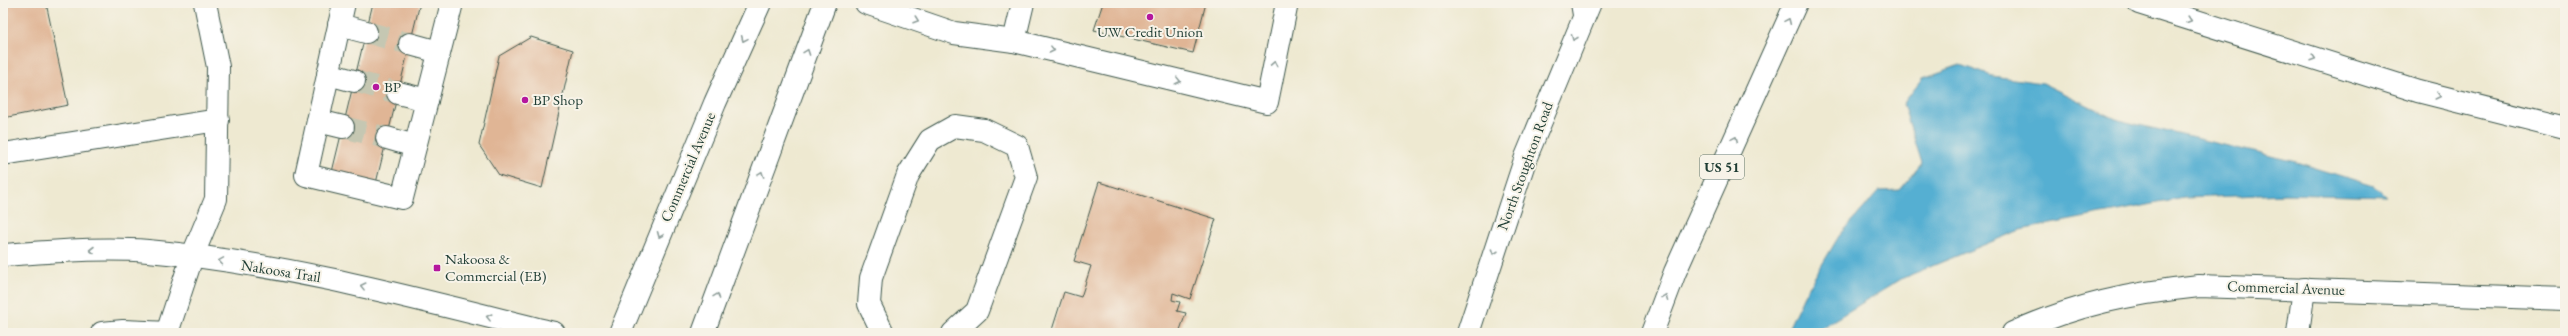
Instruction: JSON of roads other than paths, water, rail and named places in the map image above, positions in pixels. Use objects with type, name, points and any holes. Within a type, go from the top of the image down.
[{"type":"main road","points":[[102,333],[123,331],[168,333],[192,257],[216,199],[218,67],[205,3]]},
{"type":"main road","points":[[344,3],[306,175],[402,198],[450,4]]},
{"type":"main road","name":"Commercial Avenue","points":[[620,333],[715,103],[760,3]]},
{"type":"main road","points":[[703,333],[825,3]]},
{"type":"main road","points":[[866,3],[954,33],[1014,41],[1267,102],[1287,3]]},
{"type":"main road","points":[[1014,41],[1023,3]]},
{"type":"main road","name":"US 51","points":[[1652,333],[1678,265],[1796,3]]},
{"type":"main road","points":[[2139,3],[2418,91],[2565,128]]},
{"type":"main road","name":"North Stoughton Road","points":[[1468,333],[1526,157],[1586,7]]},
{"type":"main road","points":[[339,25],[366,32]]},
{"type":"main road","points":[[410,44],[439,52]]},
{"type":"main road","points":[[328,74],[354,81]]},
{"type":"main road","points":[[398,93],[427,100]]},
{"type":"main road","points":[[3,154],[218,120]]},
{"type":"main road","points":[[318,121],[343,127]]},
{"type":"main road","points":[[883,333],[869,304],[872,278],[908,175],[930,140],[955,126],[984,130],[1017,146],[1026,177],[977,311],[953,333]]},
{"type":"main road","points":[[387,138],[415,146]]},
{"type":"main road","name":"Nakoosa Trail","points":[[3,256],[89,249],[147,251],[192,257],[331,278],[554,333]]},
{"type":"main road","name":"Commercial Avenue","points":[[2013,333],[2039,321],[2092,303],[2143,292],[2199,286],[2565,299]]},
{"type":"main road","points":[[2298,333],[2304,289]]},
{"type":"water","points":[[1960,65],[1992,76],[2042,83],[2118,120],[2296,162],[2374,186],[2386,197],[2285,194],[2184,198],[2020,230],[1903,278],[1813,333],[1786,333],[1804,295],[1839,236],[1879,191],[1900,190],[1922,163],[1903,104],[1923,78]]},
{"type":"tunnel","points":[[366,32],[410,44]]},
{"type":"tunnel","points":[[354,81],[398,93]]},
{"type":"tunnel","points":[[343,127],[387,138]]},
{"type":"place","name":"UW Credit Union","points":[[1150,17]]},
{"type":"place","name":"BP","points":[[376,87]]},
{"type":"place","name":"BP Shop","points":[[525,100]]},
{"type":"place","name":"Nakoosa & Commercial (EB)","points":[[437,268]]}]
